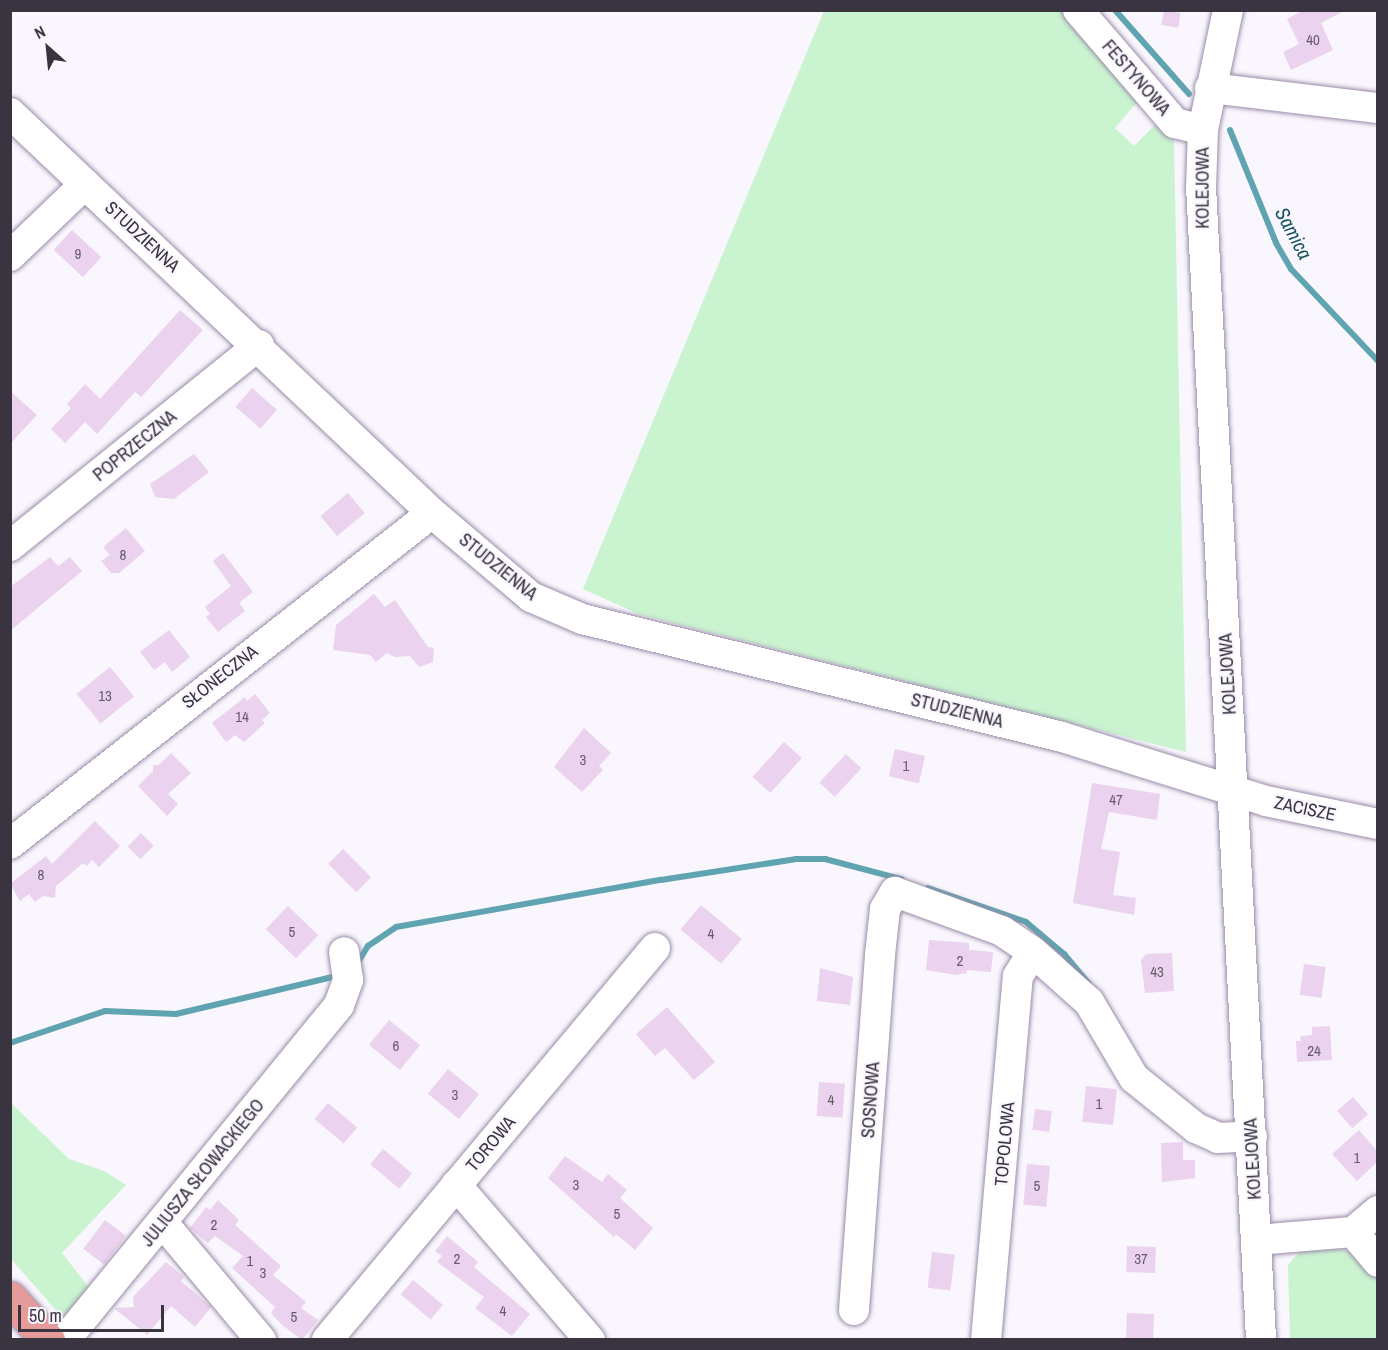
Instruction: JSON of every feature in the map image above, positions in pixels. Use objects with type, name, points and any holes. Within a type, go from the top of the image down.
[{"type":"main road","points":[[10,1298],[48,1340]]},
{"type":"street","name":"FESTYNOWA","points":[[1078,10],[1175,123],[1203,130]]},
{"type":"street","name":"KOLEJOWA","points":[[1228,10],[1203,130],[1206,297],[1234,790],[1261,1340]]},
{"type":"street","points":[[1210,88],[1377,108]]},
{"type":"street","name":"STUDZIENNA","points":[[10,113],[259,345],[432,513],[531,597],[582,619],[1062,737],[1234,790]]},
{"type":"street","points":[[10,256],[85,184]]},
{"type":"street","name":"POPRZECZNA","points":[[10,546],[259,345]]},
{"type":"street","name":"SŁONECZNA","points":[[10,844],[432,513]]},
{"type":"street","name":"ZACISZE","points":[[1234,790],[1266,801],[1377,824]]},
{"type":"street","name":"SOSNOWA","points":[[854,1310],[885,909],[895,892],[1002,931],[1033,952]]},
{"type":"street","name":"TOROWA","points":[[327,1340],[655,948]]},
{"type":"street","name":"JULIUSZA SŁOWACKIEGO","points":[[65,1340],[163,1224],[339,1005],[348,980],[344,952]]},
{"type":"street","points":[[1033,952],[1089,1002],[1134,1078],[1196,1128],[1218,1138],[1252,1136]]},
{"type":"street","name":"TOPOLOWA","points":[[986,1340],[1018,976],[1033,952]]},
{"type":"street","points":[[456,1185],[591,1340]]},
{"type":"street","points":[[1257,1240],[1353,1232],[1377,1211]]},
{"type":"street","points":[[163,1224],[261,1340]]},
{"type":"street","points":[[1353,1232],[1377,1262]]},
{"type":"green space","points":[[824,11],[1063,11],[1140,99],[1115,128],[1134,146],[1160,120],[1174,142],[1186,752],[641,615],[583,589]]},
{"type":"green space","points":[[10,1102],[69,1159],[104,1171],[126,1185],[62,1253],[94,1294],[69,1325],[11,1259]]},
{"type":"green space","points":[[1340,1249],[1358,1255],[1377,1279],[1377,1339],[1290,1339],[1288,1265],[1301,1250]]},
{"type":"building","points":[[1164,10],[1181,13],[1178,28],[1161,25]]},
{"type":"building","points":[[1304,10],[1346,10],[1321,23],[1333,50],[1291,70],[1283,52],[1299,44],[1287,19]]},
{"type":"building","points":[[72,230],[101,257],[83,277],[54,250]]},
{"type":"building","points":[[180,310],[203,330],[141,397],[135,392],[97,434],[85,422],[65,443],[51,429],[71,408],[67,404],[85,384],[100,399]]},
{"type":"building","points":[[252,388],[277,410],[261,429],[236,407]]},
{"type":"building","points":[[10,391],[37,415],[10,444]]},
{"type":"building","points":[[194,454],[209,472],[174,499],[155,497],[150,484]]},
{"type":"building","points":[[348,493],[365,513],[337,536],[320,516]]},
{"type":"building","points":[[126,528],[145,551],[119,573],[111,573],[101,561],[110,555],[103,547]]},
{"type":"building","points":[[223,553],[253,592],[239,603],[245,611],[218,632],[206,617],[210,614],[205,607],[231,586],[213,561]]},
{"type":"building","points":[[50,557],[58,566],[70,557],[82,571],[10,631],[10,587]]},
{"type":"building","points":[[374,594],[385,607],[395,600],[428,647],[434,648],[433,662],[419,667],[410,656],[395,657],[387,653],[376,662],[370,655],[333,650],[336,625]]},
{"type":"building","points":[[169,630],[190,657],[172,672],[165,662],[154,670],[140,652]]},
{"type":"building","points":[[110,667],[134,697],[100,724],[77,694]]},
{"type":"building","points":[[255,694],[270,713],[262,720],[265,723],[244,742],[235,735],[226,742],[212,723],[245,697],[247,701]]},
{"type":"building","points":[[584,728],[611,753],[599,766],[603,770],[582,792],[554,767]]},
{"type":"building","points":[[784,742],[802,758],[770,793],[753,777]]},
{"type":"building","points":[[895,749],[925,756],[919,783],[889,776]]},
{"type":"building","points":[[171,753],[191,773],[168,794],[178,804],[167,816],[138,786],[153,771],[153,765],[159,765]]},
{"type":"building","points":[[846,754],[861,768],[835,797],[819,783]]},
{"type":"building","points":[[1092,783],[1160,794],[1157,820],[1109,812],[1101,849],[1120,852],[1113,895],[1136,898],[1134,915],[1073,903]]},
{"type":"building","points":[[95,821],[120,846],[99,867],[92,860],[87,866],[83,863],[56,886],[55,898],[43,896],[35,902],[29,894],[20,901],[10,884],[46,856],[52,864]]},
{"type":"building","points":[[141,833],[154,846],[140,859],[128,846]]},
{"type":"building","points":[[343,849],[371,877],[356,892],[328,864]]},
{"type":"building","points":[[701,905],[742,939],[721,964],[680,930]]},
{"type":"building","points":[[288,906],[318,935],[296,958],[266,929]]},
{"type":"building","points":[[929,940],[969,943],[969,950],[993,952],[991,972],[967,970],[967,973],[956,975],[926,970]]},
{"type":"building","points":[[1172,953],[1174,991],[1145,993],[1141,960],[1146,954]]},
{"type":"building","points":[[1304,964],[1326,967],[1321,998],[1300,995]]},
{"type":"building","points":[[820,968],[853,977],[850,1005],[817,1001]]},
{"type":"building","points":[[667,1007],[715,1062],[694,1080],[665,1048],[655,1056],[636,1034]]},
{"type":"building","points":[[389,1020],[420,1045],[400,1070],[369,1045]]},
{"type":"building","points":[[1330,1026],[1332,1060],[1297,1062],[1296,1041],[1301,1041],[1300,1036],[1312,1035],[1312,1027]]},
{"type":"building","points":[[448,1069],[479,1094],[459,1119],[428,1094]]},
{"type":"building","points":[[819,1082],[845,1084],[843,1118],[817,1116]]},
{"type":"building","points":[[1086,1086],[1117,1089],[1113,1125],[1082,1122]]},
{"type":"building","points":[[1353,1097],[1368,1114],[1352,1128],[1337,1111]]},
{"type":"building","points":[[328,1103],[357,1127],[344,1144],[315,1119]]},
{"type":"building","points":[[1035,1109],[1052,1111],[1049,1132],[1032,1130]]},
{"type":"building","points":[[1359,1130],[1377,1151],[1377,1162],[1357,1181],[1332,1154]]},
{"type":"building","points":[[1183,1142],[1183,1160],[1195,1160],[1195,1178],[1162,1182],[1161,1143]]},
{"type":"building","points":[[383,1149],[412,1173],[399,1189],[370,1164]]},
{"type":"building","points":[[565,1156],[602,1182],[608,1174],[627,1190],[620,1198],[653,1228],[635,1250],[616,1234],[614,1237],[548,1178]]},
{"type":"building","points":[[1027,1164],[1050,1166],[1046,1207],[1023,1205]]},
{"type":"building","points":[[218,1200],[239,1220],[235,1225],[281,1266],[273,1275],[306,1302],[301,1308],[318,1320],[302,1340],[282,1325],[271,1313],[275,1307],[232,1268],[243,1256],[215,1236],[208,1243],[190,1228],[206,1207],[210,1210]]},
{"type":"building","points":[[105,1220],[126,1236],[104,1264],[83,1249]]},
{"type":"building","points":[[447,1236],[478,1262],[474,1267],[530,1314],[512,1336],[475,1308],[484,1297],[437,1262],[442,1256],[435,1251]]},
{"type":"building","points":[[1127,1246],[1156,1247],[1155,1273],[1126,1272]]},
{"type":"building","points":[[932,1252],[955,1255],[950,1291],[928,1288]]},
{"type":"building","points":[[166,1262],[184,1277],[181,1281],[211,1307],[195,1327],[171,1306],[147,1335],[114,1308],[134,1307],[133,1297]]},
{"type":"building","points":[[413,1280],[443,1305],[431,1320],[401,1295]]},
{"type":"building","points":[[1127,1313],[1154,1314],[1153,1340],[1126,1340]]},
{"type":"waterway","name":"Samica","points":[[1115,10],[1189,94]]},
{"type":"waterway","name":"Samica","points":[[1230,130],[1276,243],[1291,269],[1378,361]]},
{"type":"waterway","points":[[357,964],[368,946],[396,927],[661,880],[796,859],[825,859],[901,879]]},
{"type":"waterway","points":[[928,888],[1026,922],[1064,954],[1088,983]]},
{"type":"waterway","points":[[10,1043],[105,1011],[176,1014],[337,976]]}]
